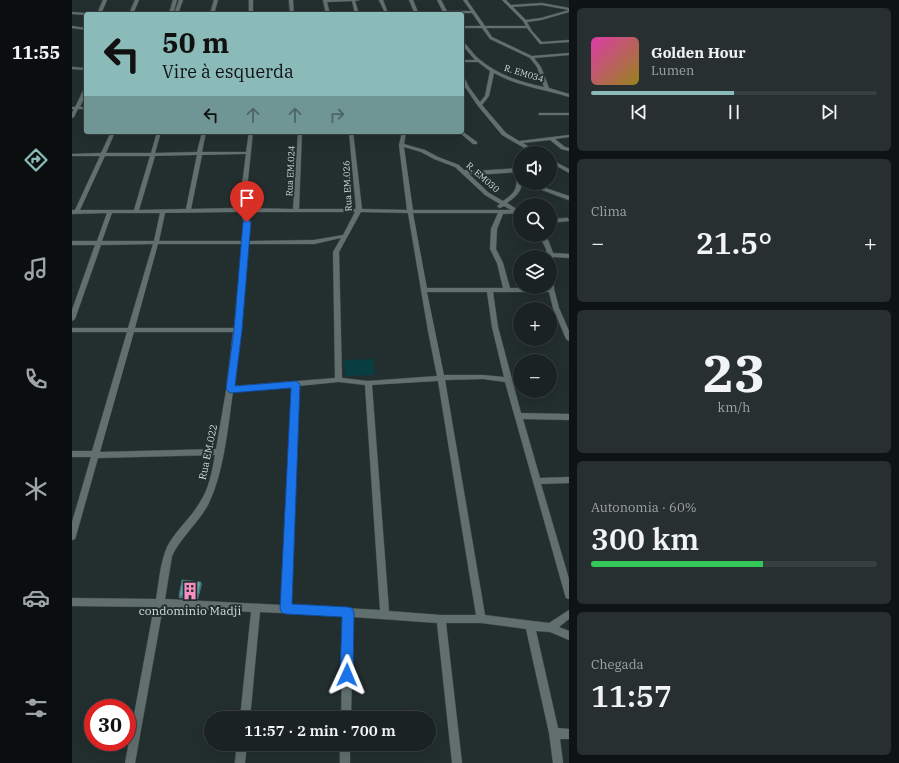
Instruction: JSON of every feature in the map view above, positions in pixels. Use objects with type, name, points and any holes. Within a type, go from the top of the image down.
[{"type":"street","points":[[100,12],[105,0]]},
{"type":"street","points":[[132,12],[137,0]]},
{"type":"street","points":[[171,12],[175,0]]},
{"type":"street","points":[[177,12],[181,0]]},
{"type":"street","points":[[213,12],[216,0]]},
{"type":"street","points":[[251,0],[251,12]]},
{"type":"street","points":[[291,0],[292,12]]},
{"type":"street","points":[[328,12],[325,0],[358,0]]},
{"type":"street","points":[[353,0],[356,12]]},
{"type":"street","points":[[381,0],[385,12]]},
{"type":"street","points":[[411,0],[416,12]]},
{"type":"street","points":[[439,0],[445,12]]},
{"type":"street","points":[[465,0],[485,27],[491,38],[531,57],[540,68],[547,89]]},
{"type":"street","points":[[504,0],[525,21],[534,36],[543,44],[569,41]]},
{"type":"street","points":[[511,6],[542,4],[569,10]]},
{"type":"street","points":[[525,21],[541,19],[569,10]]},
{"type":"street","points":[[464,12],[473,12]]},
{"type":"street","points":[[72,13],[84,14]]},
{"type":"street","points":[[72,27],[84,28]]},
{"type":"street","points":[[464,27],[528,27]]},
{"type":"street","name":"R. EM034","points":[[464,44],[478,62],[492,71],[516,81],[569,96]]},
{"type":"street","points":[[531,57],[569,54]]},
{"type":"street","points":[[464,61],[478,62]]},
{"type":"street","points":[[72,68],[84,69]]},
{"type":"street","points":[[482,103],[488,96],[492,71]]},
{"type":"street","points":[[464,80],[477,100],[482,103],[504,134],[526,146]]},
{"type":"street","points":[[72,117],[74,108],[84,93]]},
{"type":"street","points":[[541,114],[569,114]]},
{"type":"street","points":[[112,134],[75,212],[296,210],[492,211],[513,213]]},
{"type":"street","points":[[136,211],[158,134]]},
{"type":"street","points":[[188,210],[204,134]]},
{"type":"street","name":"Rua EM.022","points":[[130,763],[158,603],[171,548],[198,514],[208,496],[220,452],[238,330],[247,222],[242,210],[251,134]]},
{"type":"street","name":"Rua EM.024","points":[[296,210],[300,134]]},
{"type":"street","name":"Rua EM.026","points":[[339,380],[336,252],[344,236],[355,220],[358,211],[351,134]]},
{"type":"street","points":[[404,134],[401,145],[410,211],[431,331],[441,378],[481,619]]},
{"type":"street","points":[[464,134],[475,143]]},
{"type":"street","points":[[519,142],[569,136]]},
{"type":"street","points":[[551,138],[563,148],[569,150]]},
{"type":"street","name":"R. EM030","points":[[401,145],[423,151],[457,166],[488,194],[513,209]]},
{"type":"street","points":[[72,155],[248,153]]},
{"type":"street","points":[[557,165],[569,172]]},
{"type":"street","points":[[464,171],[474,173],[513,170]]},
{"type":"street","points":[[492,211],[504,204],[516,194],[518,190]]},
{"type":"street","points":[[546,190],[569,198]]},
{"type":"street","points":[[72,536],[156,243],[163,211]]},
{"type":"street","points":[[72,319],[110,212]]},
{"type":"street","points":[[501,212],[494,229],[493,249],[500,263],[507,290]]},
{"type":"street","points":[[557,221],[568,220]]},
{"type":"street","points":[[72,243],[314,242],[344,236]]},
{"type":"street","points":[[557,255],[569,256]]},
{"type":"street","points":[[424,290],[513,290]]},
{"type":"street","points":[[490,290],[495,327],[508,380],[569,595]]},
{"type":"street","points":[[553,294],[569,340]]},
{"type":"street","points":[[72,330],[238,330]]},
{"type":"street","points":[[230,389],[339,380],[368,383],[483,377],[508,380]]},
{"type":"street","points":[[368,383],[385,614]]},
{"type":"street","points":[[286,609],[296,384]]},
{"type":"street","points":[[519,416],[569,417]]},
{"type":"street","points":[[72,454],[220,452]]},
{"type":"street","points":[[537,481],[569,480]]},
{"type":"street","points":[[72,602],[158,603],[385,614],[441,619],[481,619],[550,628],[569,636]]},
{"type":"street","points":[[246,711],[256,608]]},
{"type":"street","points":[[346,711],[348,612]]},
{"type":"street","points":[[550,628],[569,614]]},
{"type":"street","points":[[441,619],[457,763]]},
{"type":"street","points":[[530,625],[554,733],[558,763]]},
{"type":"street","points":[[554,733],[569,734]]},
{"type":"street","points":[[240,763],[241,751]]},
{"type":"street","points":[[345,751],[345,763]]},
{"type":"shaded area","points":[[373,359],[375,375],[345,376],[344,360]]},
{"type":"building","name":"condominio Madji","points":[[182,580],[201,582],[198,597],[179,596]]},
{"type":"place","name":"condominio Madji","points":[[190,591]]},
{"type":"route","points":[[247,222],[238,330],[230,389],[296,384],[286,609],[348,612],[347,675]]}]
